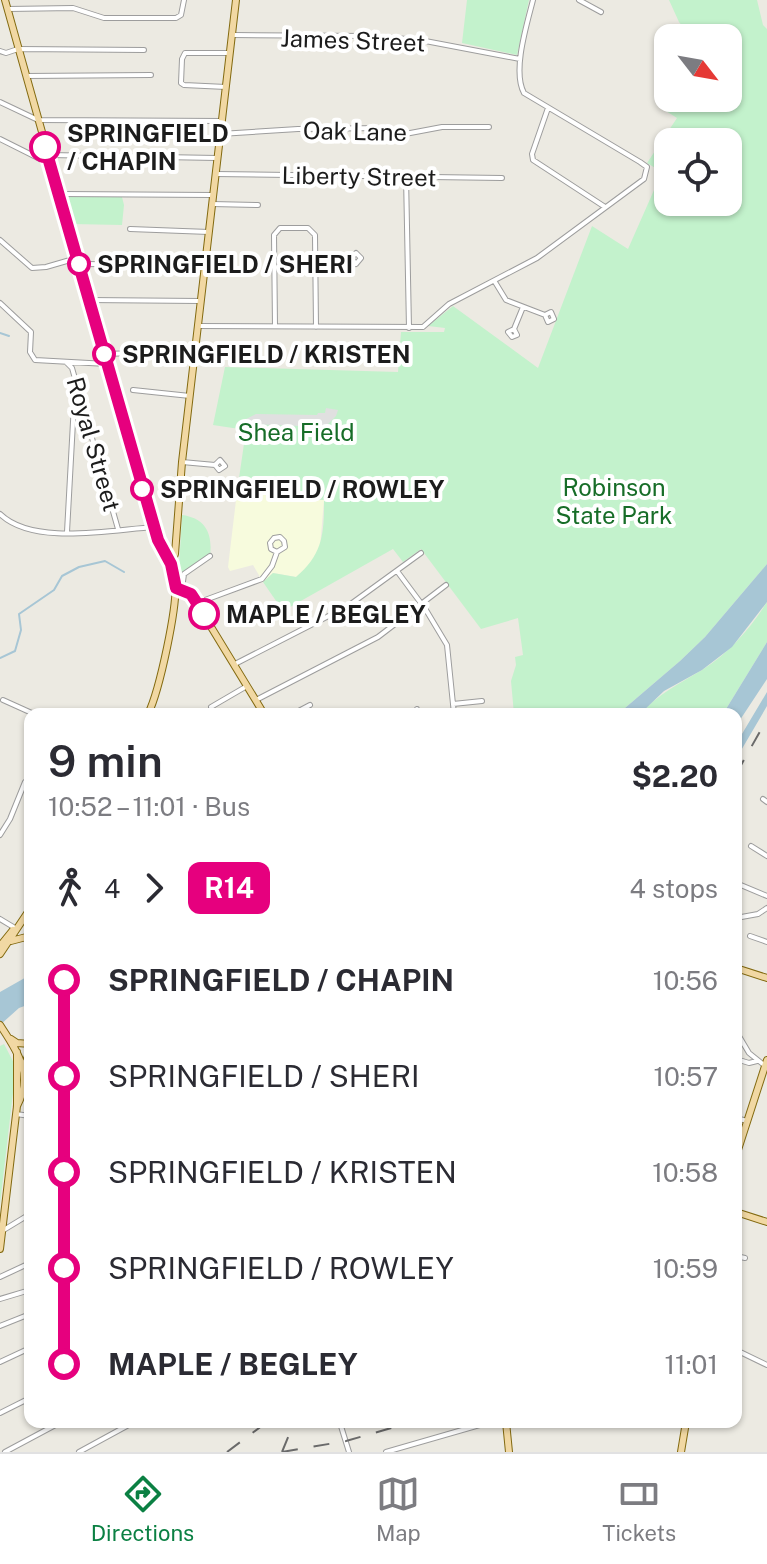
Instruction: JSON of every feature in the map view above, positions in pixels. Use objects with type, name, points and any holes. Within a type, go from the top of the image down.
[{"type":"main road","points":[[5,0],[7,19],[26,76],[154,527],[179,588],[157,691],[150,708]]},
{"type":"main road","points":[[171,564],[175,554],[182,462],[236,0]]},
{"type":"main road","points":[[179,588],[191,594],[260,708]]},
{"type":"main road","points":[[0,946],[24,917]]},
{"type":"main road","points":[[16,928],[24,933]]},
{"type":"main road","points":[[0,954],[16,928]]},
{"type":"main road","points":[[8,942],[24,937]]},
{"type":"main road","points":[[742,970],[767,978]]},
{"type":"main road","points":[[0,1025],[22,1062],[23,1077]]},
{"type":"main road","points":[[8,1037],[24,1045]]},
{"type":"main road","points":[[17,1052],[24,1049]]},
{"type":"main road","points":[[17,1052],[17,1106]]},
{"type":"main road","points":[[742,1137],[766,1063]]},
{"type":"main road","points":[[0,1249],[17,1106],[24,1073]]},
{"type":"main road","points":[[742,1214],[767,1222]]},
{"type":"main road","points":[[507,1428],[509,1452]]},
{"type":"main road","points":[[681,1452],[685,1428]]},
{"type":"street","points":[[8,9],[70,8],[104,18],[172,18],[180,16],[184,0]]},
{"type":"street","points":[[198,326],[423,327],[449,304],[537,258],[644,179],[647,167],[524,93],[520,59],[533,0]]},
{"type":"street","points":[[579,0],[601,12]]},
{"type":"street","name":"James Street","points":[[232,35],[361,36],[420,40],[520,59]]},
{"type":"street","points":[[0,51],[144,50]]},
{"type":"street","points":[[226,87],[184,85],[180,77],[182,59],[188,52],[230,53]]},
{"type":"street","points":[[26,76],[151,75]]},
{"type":"street","points":[[0,102],[38,120],[222,121]]},
{"type":"street","points":[[548,108],[531,157],[606,207]]},
{"type":"street","name":"Oak Lane","points":[[220,134],[384,128],[410,134],[442,127],[489,127]]},
{"type":"street","points":[[0,139],[50,164]]},
{"type":"street","points":[[47,155],[217,158]]},
{"type":"street","name":"Liberty Street","points":[[215,174],[502,178]]},
{"type":"street","points":[[406,176],[409,328]]},
{"type":"street","points":[[58,194],[212,200],[258,205]]},
{"type":"street","points":[[275,326],[274,235],[283,227],[312,230],[315,235],[316,327]]},
{"type":"street","points":[[130,229],[209,232]]},
{"type":"street","points":[[0,240],[32,268],[78,261],[205,265]]},
{"type":"street","points":[[315,260],[351,258]]},
{"type":"street","points":[[495,282],[504,298],[545,315]]},
{"type":"street","points":[[88,300],[200,301]]},
{"type":"street","points":[[0,303],[31,332],[30,351],[34,359],[107,364]]},
{"type":"street","points":[[514,329],[523,307]]},
{"type":"street","points":[[104,354],[136,353],[145,345]]},
{"type":"street","name":"Royal Street","points":[[66,362],[72,366],[118,529]]},
{"type":"street","points":[[67,532],[75,378]]},
{"type":"street","points":[[133,390],[190,396]]},
{"type":"street","points":[[72,420],[86,419]]},
{"type":"street","points":[[182,462],[215,465]]},
{"type":"street","points":[[0,514],[25,530],[67,532],[154,527]]},
{"type":"street","points":[[197,603],[262,579],[272,566],[277,552]]},
{"type":"street","points":[[235,664],[348,606],[421,553]]},
{"type":"street","points":[[179,588],[184,574],[210,556]]},
{"type":"street","points":[[397,571],[447,645],[453,708]]},
{"type":"street","points":[[256,700],[371,641],[446,585]]},
{"type":"street","points":[[212,708],[247,685]]},
{"type":"street","points":[[3,700],[24,709]]},
{"type":"street","points":[[453,704],[482,701]]},
{"type":"street","points":[[304,708],[310,705]]},
{"type":"street","points":[[0,835],[24,784]]},
{"type":"street","points":[[751,846],[767,856]]},
{"type":"street","points":[[742,886],[767,896]]},
{"type":"street","points":[[742,917],[758,914],[767,908]]},
{"type":"street","points":[[0,919],[16,928]]},
{"type":"street","points":[[750,936],[767,942]]},
{"type":"street","points":[[742,1043],[757,1060],[766,1063]]},
{"type":"street","points":[[742,1061],[751,1063],[757,1060]]},
{"type":"street","points":[[16,1114],[24,1115]]},
{"type":"street","points":[[742,1120],[747,1121]]},
{"type":"street","points":[[2,1231],[24,1218]]},
{"type":"street","points":[[0,1277],[24,1266]]},
{"type":"street","points":[[0,1299],[24,1292]]},
{"type":"street","points":[[0,1326],[24,1316]]},
{"type":"street","points":[[0,1362],[24,1351]]},
{"type":"street","points":[[742,1353],[767,1365]]},
{"type":"street","points":[[0,1413],[24,1401]]},
{"type":"street","points":[[5,1452],[50,1428]]},
{"type":"street","points":[[79,1452],[123,1428]]},
{"type":"street","points":[[342,1428],[349,1452]]},
{"type":"street","points":[[386,1452],[469,1428]]},
{"type":"shaded area","points":[[326,408],[338,410],[325,427],[246,424],[246,419],[256,414],[317,415],[325,413]]},
{"type":"shaded area","points":[[237,492],[324,500],[320,547],[310,565],[296,577],[273,573],[263,582],[253,565],[230,571]]},
{"type":"green space","points":[[467,0],[529,0],[517,55],[462,43]]},
{"type":"green space","name":"Robinson State Park","points":[[669,0],[757,0],[763,25],[767,29],[767,564],[705,637],[625,708],[513,708],[511,681],[515,657],[523,655],[518,618],[481,629],[421,549],[403,562],[393,549],[283,611],[263,582],[273,573],[296,577],[312,560],[322,533],[324,500],[237,492],[246,430],[213,425],[225,367],[398,372],[401,332],[444,332],[445,328],[428,326],[453,306],[538,368],[592,226],[628,249],[654,190],[654,216],[742,216],[742,128],[670,128],[677,118],[668,112],[742,112],[742,24],[681,24]]},
{"type":"green space","name":"Robinson State Park","points":[[654,152],[654,167],[647,163]]},
{"type":"green space","points":[[63,196],[122,197],[122,225],[71,224]]},
{"type":"green space","points":[[182,515],[202,523],[209,534],[211,548],[210,556],[183,574],[179,568]]},
{"type":"green space","points":[[767,602],[767,642],[727,708],[646,708],[721,656],[746,631]]},
{"type":"green space","points":[[4,1044],[16,1067],[0,1204],[0,1046]]},
{"type":"water","points":[[767,564],[767,602],[732,647],[702,670],[664,691],[646,708],[625,708],[680,661],[705,637]]},
{"type":"water","points":[[767,642],[767,679],[742,717],[742,708],[727,708]]},
{"type":"water","points":[[767,692],[767,706],[742,749],[742,734]]},
{"type":"water","points":[[24,978],[24,1006],[0,1025],[0,992]]},
{"type":"waterway","points":[[0,333],[9,336]]},
{"type":"waterway","points":[[0,658],[15,651],[21,630],[19,614],[54,590],[62,576],[79,567],[105,561],[124,572]]},
{"type":"railway","points":[[742,763],[767,719]]},
{"type":"railway","points":[[227,1452],[259,1428]]},
{"type":"railway","points":[[282,1452],[294,1428]]},
{"type":"railway","points":[[282,1452],[346,1441],[392,1428]]},
{"type":"bus line","name":"R14","points":[[45,147],[149,514],[171,564],[176,588],[187,590],[204,614]]},
{"type":"place","name":"SPRINGFIELD / CHAPIN","points":[[45,147]]},
{"type":"place","name":"SPRINGFIELD / SHERI","points":[[79,264]]},
{"type":"place","name":"SPRINGFIELD / KRISTEN","points":[[104,354]]},
{"type":"place","name":"SPRINGFIELD / ROWLEY","points":[[142,489]]},
{"type":"place","name":"MAPLE / BEGLEY","points":[[204,614]]},
{"type":"park label","name":"Shea Field","points":[[296,432]]}]
